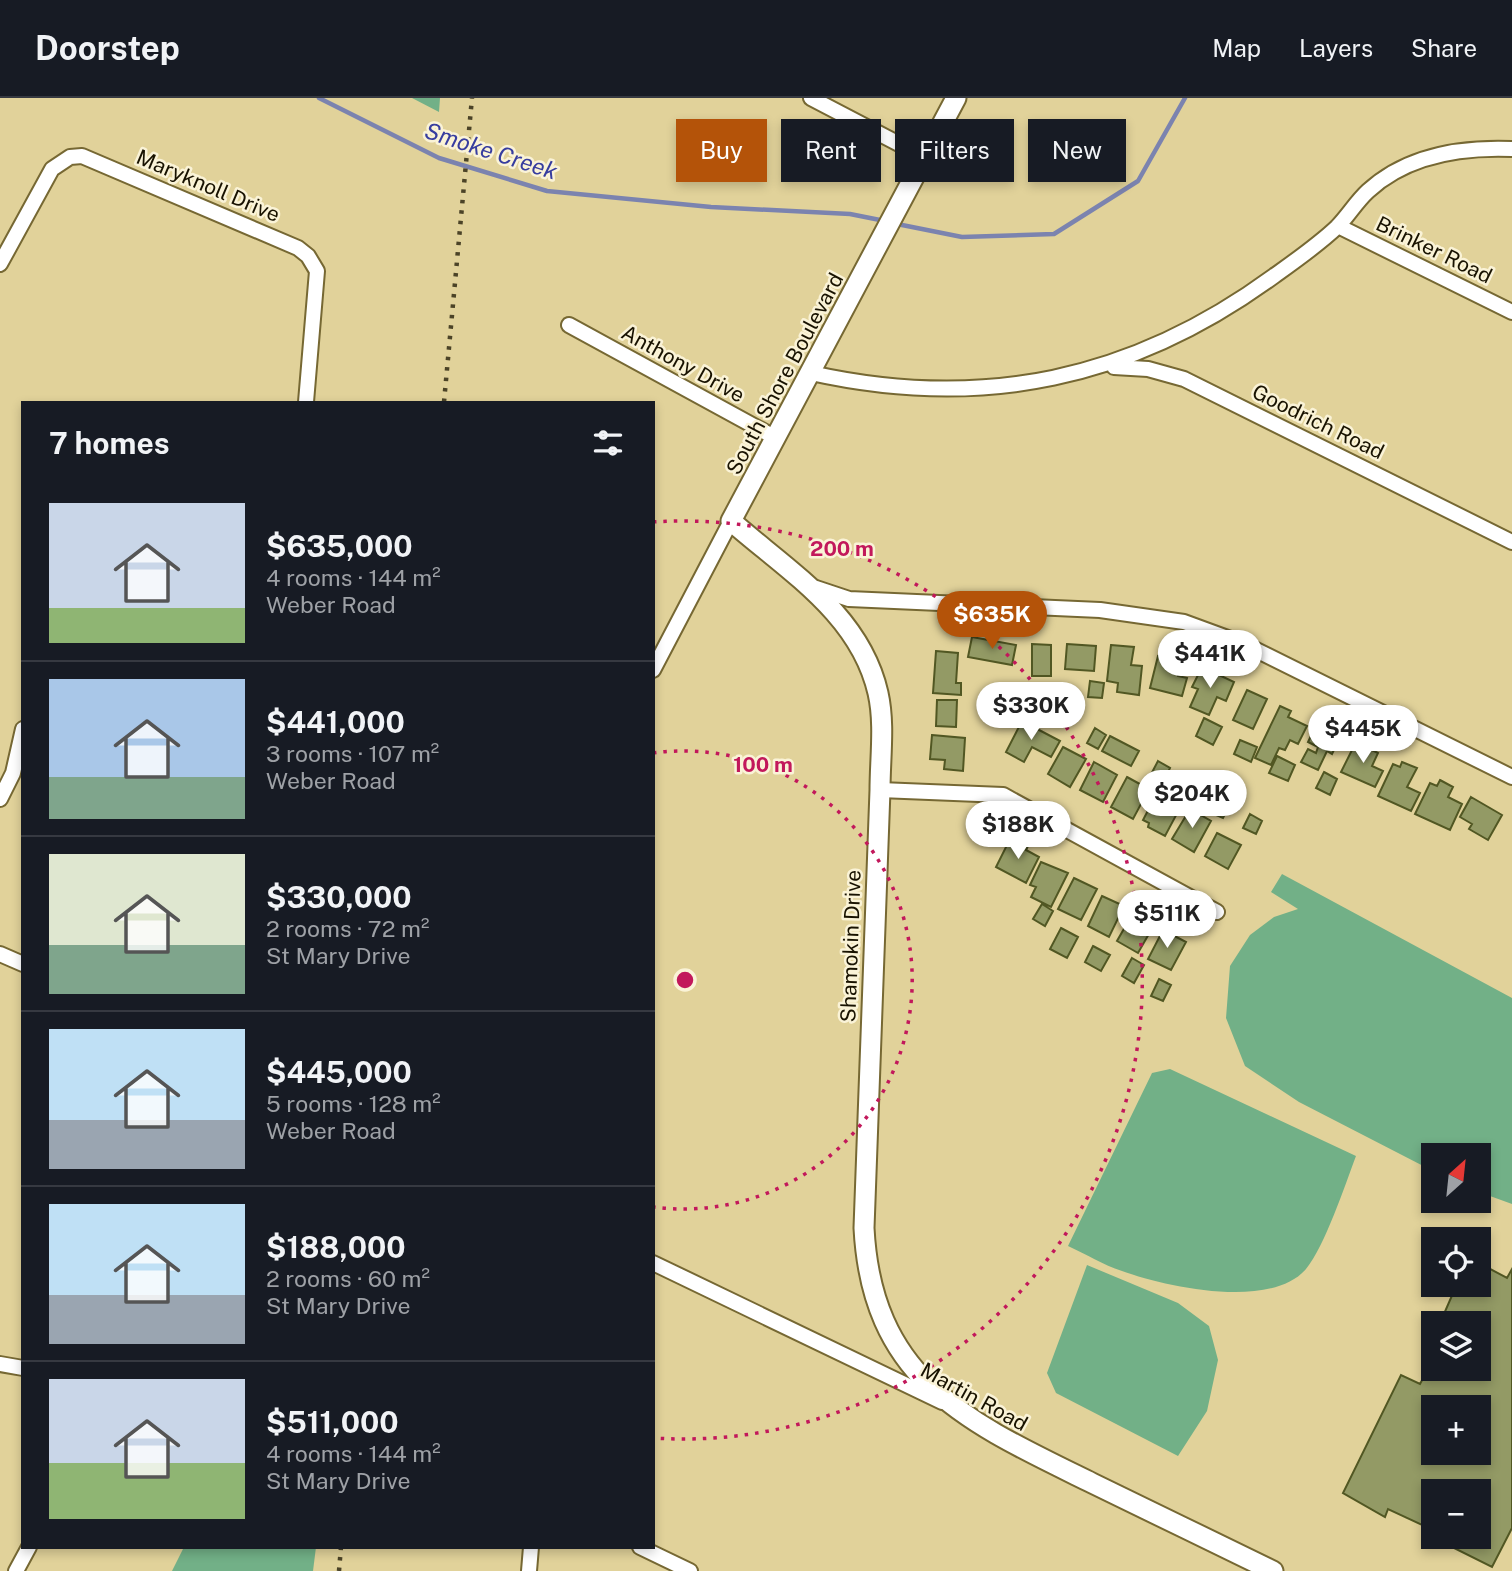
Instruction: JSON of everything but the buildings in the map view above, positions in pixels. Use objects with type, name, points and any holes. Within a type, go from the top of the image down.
[{"type":"street","points":[[811,98],[895,142]]},
{"type":"street","name":"South Shore Boulevard","points":[[945,119],[956,98]]},
{"type":"street","points":[[811,373],[884,386],[940,390],[1031,382],[1099,368],[1137,355],[1212,318],[1272,278],[1338,226],[1370,188],[1404,167],[1457,150],[1512,149]]},
{"type":"street","name":"Maryknoll Drive","points":[[0,264],[52,169],[70,157],[82,156],[298,248],[308,256],[317,271],[306,401]]},
{"type":"street","name":"South Shore Boulevard","points":[[655,666],[911,182]]},
{"type":"street","name":"Brinker Road","points":[[1338,226],[1512,312]]},
{"type":"street","name":"Anthony Drive","points":[[569,325],[776,438]]},
{"type":"street","name":"Goodrich Road","points":[[1099,368],[1148,369],[1184,379],[1512,542]]},
{"type":"street","name":"Shamokin Drive","points":[[731,521],[811,586],[840,617],[870,668],[881,719],[865,1256],[870,1284],[889,1333],[908,1362],[949,1406]]},
{"type":"street","points":[[811,586],[849,599],[1100,610],[1184,622],[1244,644],[1512,777]]},
{"type":"street","points":[[0,799],[13,773],[21,738]]},
{"type":"street","points":[[880,790],[1003,795],[1217,912]]},
{"type":"street","points":[[0,954],[21,963]]},
{"type":"street","name":"Martin Road","points":[[655,1264],[949,1406],[1010,1443],[1273,1571]]},
{"type":"street","points":[[0,1364],[21,1368]]},
{"type":"street","points":[[16,1571],[28,1549]]},
{"type":"street","points":[[529,1571],[531,1549]]},
{"type":"street","points":[[644,1549],[690,1571]]},
{"type":"green space","points":[[412,98],[440,98],[439,112]]},
{"type":"green space","points":[[1282,874],[1512,998],[1512,1204],[1491,1196],[1491,1143],[1421,1143],[1421,1165],[1299,1102],[1245,1066],[1226,1018],[1230,966],[1250,935],[1274,917],[1298,909],[1271,892]]},
{"type":"green space","points":[[1170,1069],[1356,1156],[1320,1246],[1306,1269],[1290,1282],[1269,1289],[1244,1292],[1190,1288],[1122,1271],[1068,1246],[1152,1073]]},
{"type":"green space","points":[[1087,1265],[1178,1303],[1209,1326],[1218,1360],[1207,1411],[1178,1456],[1056,1393],[1047,1373]]},
{"type":"green space","points":[[183,1549],[316,1549],[313,1571],[172,1571]]},
{"type":"waterway","name":"Smoke Creek","points":[[319,98],[439,158],[547,191],[711,207],[850,214],[885,221]]},
{"type":"waterway","name":"Smoke Creek","points":[[897,224],[962,237],[1054,234],[1138,181],[1185,98]]},
{"type":"railway","points":[[444,401],[472,98]]},
{"type":"railway","points":[[339,1571],[341,1549]]}]
